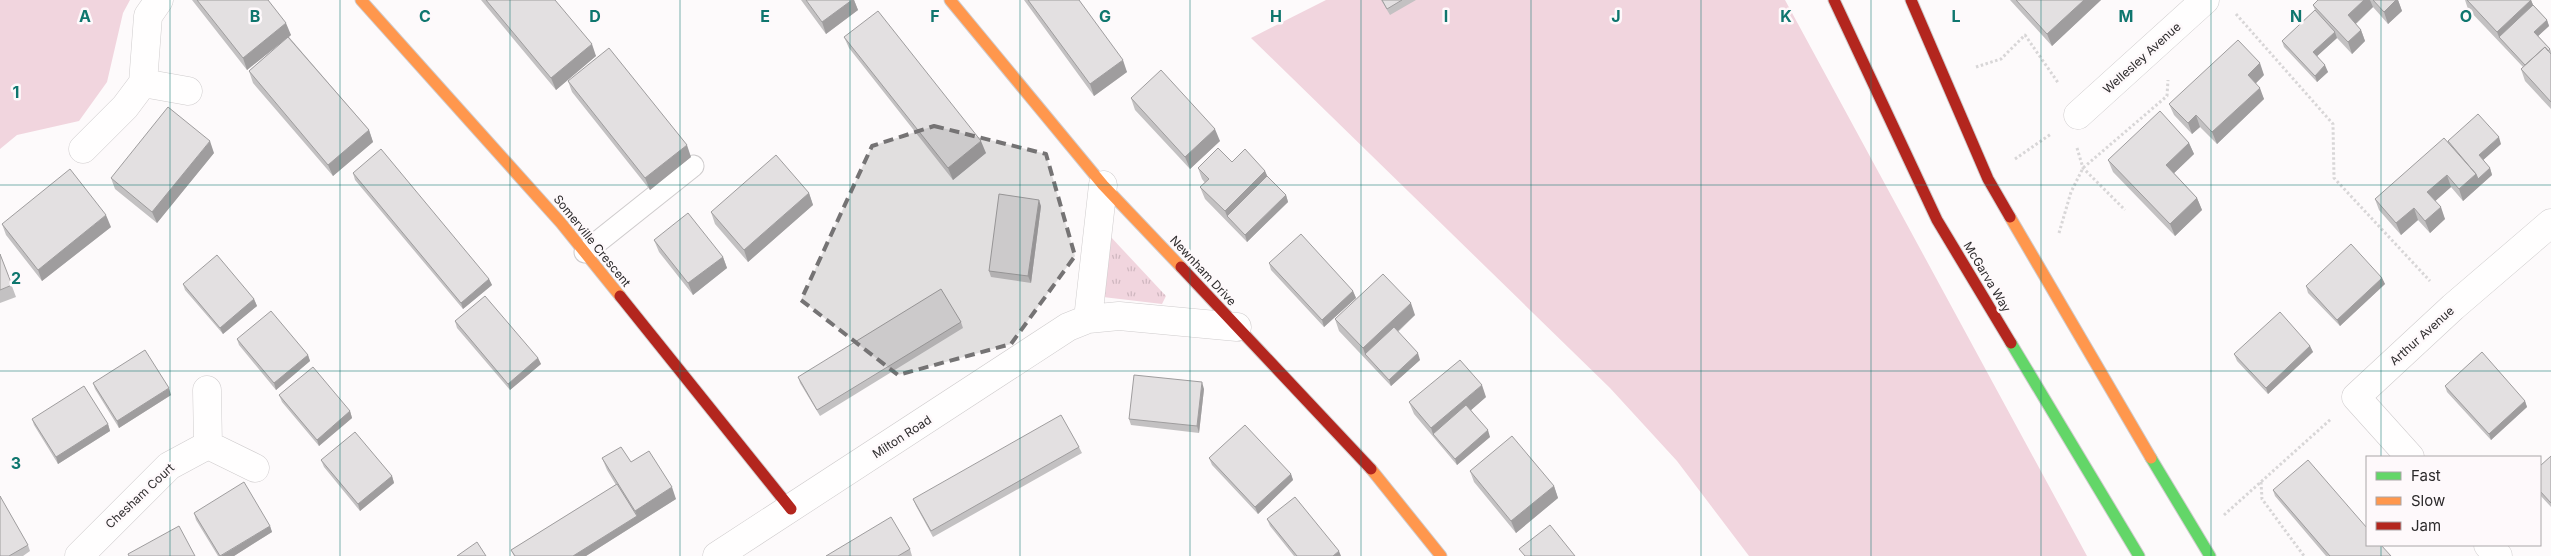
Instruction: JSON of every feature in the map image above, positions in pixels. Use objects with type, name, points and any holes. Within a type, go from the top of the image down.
[{"type":"street","points":[[83,149],[120,113],[143,83],[148,16],[159,0]]},
{"type":"street","name":"Somerville Crescent","points":[[361,0],[554,215],[791,509]]},
{"type":"street","name":"Newnham Drive","points":[[950,0],[1103,185],[1358,452],[1441,556]]},
{"type":"street","name":"McGarva Way","points":[[1834,0],[1937,220],[2139,556]]},
{"type":"street","points":[[1911,0],[1988,179],[2210,556]]},
{"type":"street","name":"Wellesley Avenue","points":[[2078,115],[2206,0]]},
{"type":"street","points":[[143,83],[188,91]]},
{"type":"street","points":[[1088,319],[1103,185]]},
{"type":"street","name":"Arthur Avenue","points":[[2356,397],[2453,307],[2551,223]]},
{"type":"street","name":"Milton Road","points":[[717,556],[1068,327],[1088,319],[1119,316],[1237,326]]},
{"type":"street","points":[[207,390],[208,445],[255,468]]},
{"type":"street","points":[[2356,397],[2409,456]]},
{"type":"street","name":"Chesham Court","points":[[79,556],[169,466],[208,445]]},
{"type":"street","points":[[2489,546],[2498,556]]},
{"type":"lane","points":[[584,252],[693,166]]},
{"type":"path","points":[[2232,9],[2333,124],[2334,178],[2453,307]]},
{"type":"path","points":[[2059,235],[2071,192],[2083,168],[2166,96],[2170,74]]},
{"type":"path","points":[[1988,179],[2078,115]]},
{"type":"path","points":[[2198,538],[2356,397]]},
{"type":"path","points":[[2262,481],[2262,499],[2304,556]]},
{"type":"highlighted area","points":[[934,126],[1046,154],[1075,256],[1011,344],[898,375],[801,300],[872,146]]},
{"type":"green space","points":[[0,0],[130,0],[123,13],[107,82],[79,121],[17,135],[0,149]]},
{"type":"green space","points":[[1326,0],[1785,0],[2087,556],[1749,556],[1677,461],[1610,388],[1251,38]]},
{"type":"green space","points":[[1109,235],[1166,296],[1162,304],[1103,297]]},
{"type":"building","points":[[197,0],[268,0],[286,23],[243,58]]},
{"type":"building","points":[[486,0],[555,0],[592,44],[551,78]]},
{"type":"building","points":[[806,0],[852,0],[822,22]]},
{"type":"building","points":[[1028,0],[1079,0],[1123,60],[1090,84]]},
{"type":"building","points":[[1382,0],[1402,0],[1387,9]]},
{"type":"building","points":[[2016,0],[2084,0],[2047,34]]},
{"type":"building","points":[[2318,0],[2364,0],[2348,15],[2361,30],[2348,42],[2313,5]]},
{"type":"building","points":[[2373,0],[2396,0],[2384,12]]},
{"type":"building","points":[[2467,0],[2531,0],[2497,32]]},
{"type":"building","points":[[2533,5],[2547,20],[2534,32],[2550,49],[2548,51],[2545,47],[2525,65],[2499,37]]},
{"type":"building","points":[[2315,10],[2335,32],[2313,52],[2325,65],[2315,76],[2282,41]]},
{"type":"building","points":[[878,11],[981,141],[948,168],[844,37]]},
{"type":"building","points":[[288,37],[369,130],[328,165],[249,71]]},
{"type":"building","points":[[2238,40],[2260,63],[2248,75],[2260,88],[2212,132],[2196,115],[2188,123],[2169,104]]},
{"type":"building","points":[[2545,47],[2551,54],[2551,102],[2521,69]]},
{"type":"building","points":[[609,48],[687,145],[645,178],[568,81]]},
{"type":"building","points":[[1161,70],[1215,129],[1185,157],[1131,98]]},
{"type":"building","points":[[168,107],[210,141],[152,212],[111,178]]},
{"type":"building","points":[[2160,111],[2189,143],[2166,165],[2197,198],[2170,224],[2108,160]]},
{"type":"building","points":[[2478,114],[2499,137],[2479,155],[2490,168],[2478,179],[2476,174],[2448,141]]},
{"type":"building","points":[[2444,138],[2476,174],[2459,189],[2447,175],[2427,192],[2441,207],[2425,221],[2414,208],[2396,223],[2375,199]]},
{"type":"building","points":[[1218,148],[1232,162],[1245,149],[1265,171],[1225,211],[1200,187],[1209,179],[1198,168]]},
{"type":"building","points":[[381,149],[489,279],[461,303],[353,173]]},
{"type":"building","points":[[776,155],[809,193],[744,250],[711,212]]},
{"type":"building","points":[[70,169],[106,215],[38,270],[2,224]]},
{"type":"building","points":[[1267,176],[1286,195],[1245,235],[1227,216]]},
{"type":"building","points":[[999,194],[1039,200],[1028,276],[989,271]]},
{"type":"building","points":[[688,213],[723,257],[688,283],[654,240]]},
{"type":"building","points":[[1301,234],[1353,291],[1322,320],[1269,263]]},
{"type":"building","points":[[2351,244],[2382,278],[2337,320],[2306,286]]},
{"type":"building","points":[[0,254],[12,285],[0,290]]},
{"type":"building","points":[[217,255],[254,299],[220,328],[183,284]]},
{"type":"building","points":[[1383,274],[1411,303],[1363,348],[1335,319]]},
{"type":"building","points":[[941,289],[961,322],[817,410],[798,377]]},
{"type":"building","points":[[485,296],[538,358],[508,384],[455,321]]},
{"type":"building","points":[[271,311],[308,355],[274,383],[237,339]]},
{"type":"building","points":[[2280,312],[2310,346],[2266,388],[2234,354]]},
{"type":"building","points":[[1394,327],[1418,353],[1389,380],[1365,354]]},
{"type":"building","points":[[145,350],[169,388],[117,421],[93,383]]},
{"type":"building","points":[[2482,352],[2525,401],[2489,434],[2445,386]]},
{"type":"building","points":[[1460,360],[1482,385],[1431,428],[1409,402]]},
{"type":"building","points":[[313,367],[350,411],[317,440],[279,395]]},
{"type":"building","points":[[1134,375],[1202,382],[1197,426],[1129,419]]},
{"type":"building","points":[[84,386],[108,424],[56,457],[32,419]]},
{"type":"building","points":[[1466,405],[1488,430],[1455,459],[1433,434]]},
{"type":"building","points":[[1061,415],[1079,447],[931,531],[913,499]]},
{"type":"building","points":[[1245,425],[1291,474],[1255,507],[1209,458]]},
{"type":"building","points":[[355,432],[392,476],[358,504],[321,460]]},
{"type":"building","points":[[1512,436],[1554,486],[1511,521],[1470,471]]},
{"type":"building","points":[[621,447],[631,462],[649,451],[672,487],[635,511],[602,458]]},
{"type":"building","points":[[2551,456],[2551,503],[2541,492],[2541,465]]},
{"type":"building","points":[[2308,460],[2366,527],[2366,546],[2382,546],[2391,556],[2330,556],[2273,490]]},
{"type":"building","points":[[244,482],[270,526],[220,556],[194,513]]},
{"type":"building","points":[[617,484],[637,516],[573,556],[515,556],[511,550]]},
{"type":"building","points":[[0,496],[28,545],[9,556],[0,556]]},
{"type":"building","points":[[1295,497],[1339,551],[1333,556],[1297,556],[1267,519]]},
{"type":"building","points":[[891,517],[910,549],[898,556],[826,556]]},
{"type":"building","points":[[1550,525],[1575,556],[1525,556],[1519,549]]},
{"type":"building","points":[[179,526],[195,556],[129,556],[128,554]]},
{"type":"building","points":[[477,542],[486,556],[457,556]]},
{"type":"traffic: fast","points":[[2011,343],[2139,556]]},
{"type":"traffic: fast","points":[[2151,458],[2210,556]]},
{"type":"traffic: slow","points":[[361,0],[561,223],[620,296]]},
{"type":"traffic: slow","points":[[950,0],[1103,185],[1181,267]]},
{"type":"traffic: slow","points":[[2010,217],[2151,458]]},
{"type":"traffic: slow","points":[[1371,469],[1441,556]]},
{"type":"traffic: jam","points":[[1834,0],[1937,220],[2011,343]]},
{"type":"traffic: jam","points":[[1911,0],[1988,179],[2010,217]]},
{"type":"traffic: jam","points":[[1181,267],[1371,469]]},
{"type":"traffic: jam","points":[[620,296],[791,509]]}]
